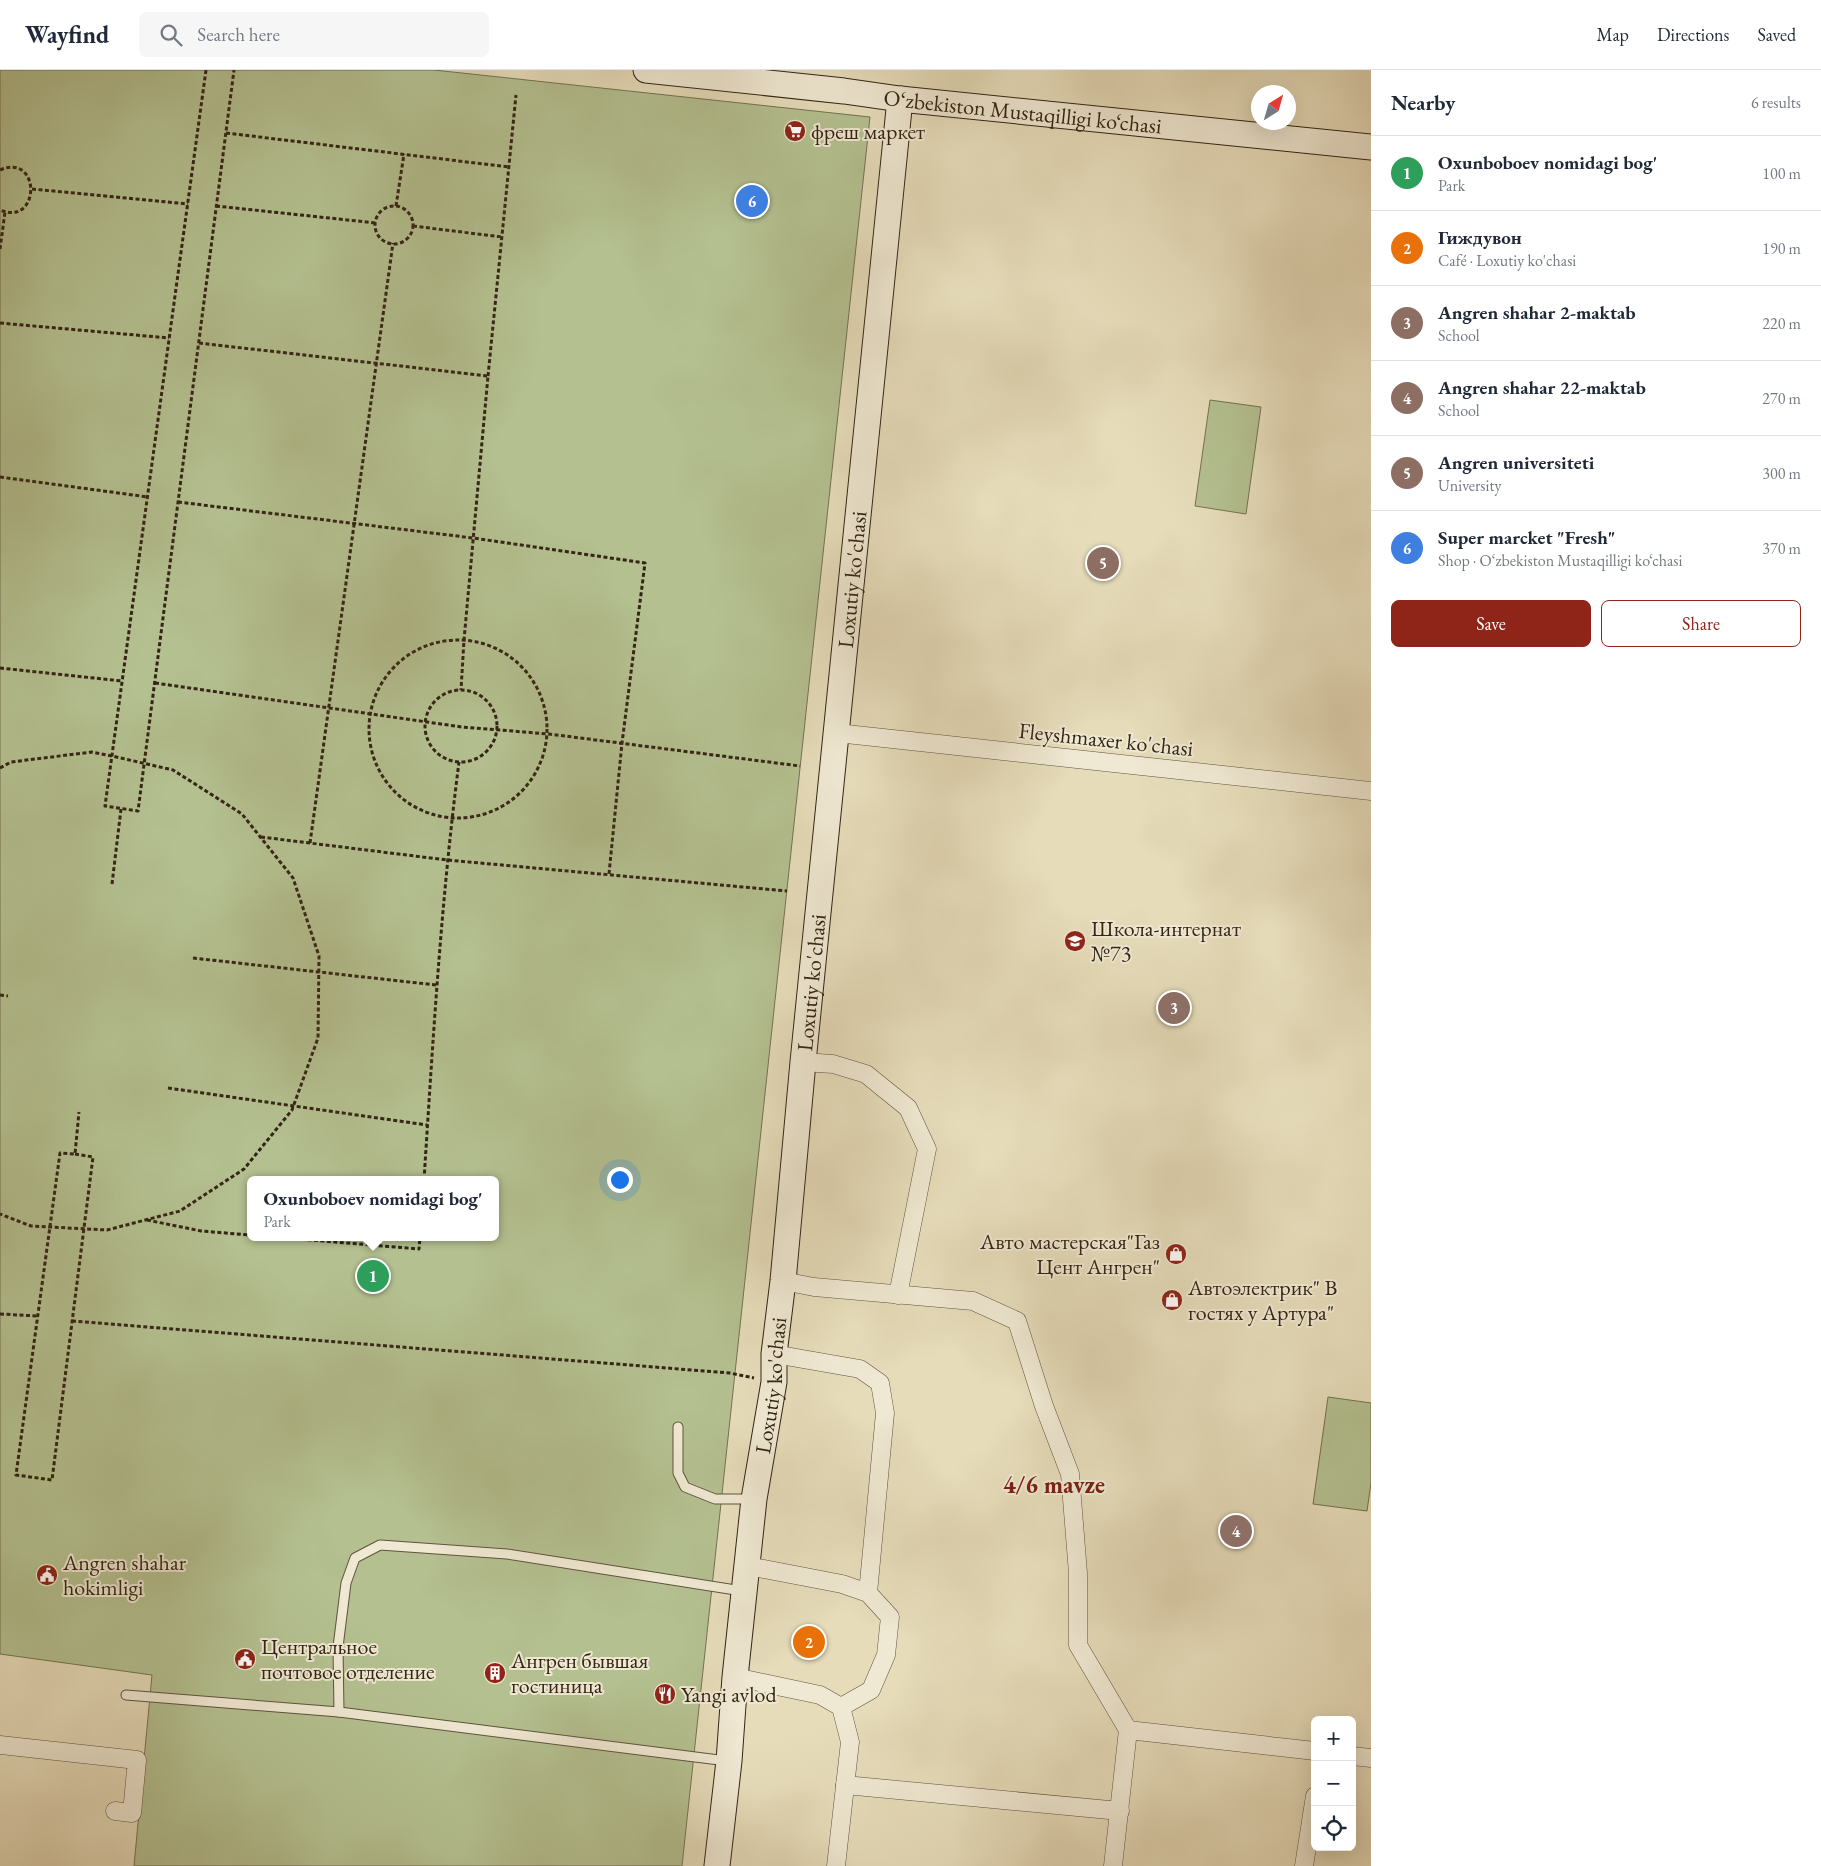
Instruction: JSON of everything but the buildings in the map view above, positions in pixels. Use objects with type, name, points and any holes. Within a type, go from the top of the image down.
[{"type":"street","name":"O‘zbekiston Mustaqilligi ko‘chasi","points":[[646,70],[845,81],[900,99],[1371,147]]},
{"type":"street","name":"Loxutiy ko'chasi","points":[[717,1866],[754,1499],[774,1382],[774,1354],[783,1281],[803,1062],[900,99]]},
{"type":"street","name":"Fleyshmaxer ko'chasi","points":[[837,733],[1371,790]]},
{"type":"street","points":[[803,1062],[833,1064],[866,1074],[908,1108],[927,1149],[898,1295]]},
{"type":"street","points":[[783,1281],[814,1287],[974,1301],[1016,1321],[1044,1406],[1070,1474],[1078,1574],[1078,1645],[1128,1730],[1113,1866]]},
{"type":"street","points":[[774,1354],[860,1369],[880,1383],[885,1413],[868,1593]]},
{"type":"street","points":[[748,1566],[842,1584],[868,1593],[890,1617],[886,1655],[871,1690],[841,1707]]},
{"type":"street","points":[[735,1677],[820,1695],[841,1707],[850,1742],[836,1866]]},
{"type":"street","points":[[1128,1730],[1311,1751]]},
{"type":"street","points":[[0,1745],[137,1760],[132,1812],[115,1811]]},
{"type":"street","points":[[1356,1756],[1371,1758]]},
{"type":"street","points":[[845,1786],[1120,1811]]},
{"type":"street","points":[[1304,1866],[1313,1806]]},
{"type":"lane","points":[[678,1427],[678,1473],[685,1487],[715,1499],[754,1499]]},
{"type":"lane","points":[[339,1712],[338,1647],[346,1583],[355,1558],[380,1545],[507,1554],[745,1592]]},
{"type":"lane","points":[[126,1695],[339,1712],[729,1761]]},
{"type":"path","points":[[206,70],[105,806],[138,812],[234,70]]},
{"type":"path","points":[[461,690],[473,538],[516,95]]},
{"type":"path","points":[[226,133],[509,167]]},
{"type":"path","points":[[396,206],[404,154]]},
{"type":"path","points":[[0,170],[11,167],[18,169],[29,178],[32,190],[30,200],[26,206],[13,212],[0,210]]},
{"type":"path","points":[[32,190],[188,204]]},
{"type":"path","points":[[216,206],[376,223]]},
{"type":"path","points":[[396,206],[411,216],[413,226],[407,239],[393,244],[379,237],[376,231],[376,223],[379,213],[384,209],[396,206]]},
{"type":"path","points":[[0,249],[5,212]]},
{"type":"path","points":[[413,226],[502,237]]},
{"type":"path","points":[[310,843],[393,244]]},
{"type":"path","points":[[0,323],[169,338]]},
{"type":"path","points":[[199,343],[488,376]]},
{"type":"path","points":[[0,477],[148,496]]},
{"type":"path","points":[[178,502],[473,538],[645,563],[622,743],[608,874]]},
{"type":"path","points":[[455,638],[484,642],[511,656],[532,677],[545,704],[549,734],[542,762],[527,788],[504,807],[477,817],[451,819],[419,810],[395,792],[377,768],[369,740],[368,715],[381,682],[400,660],[425,645],[455,638]]},
{"type":"path","points":[[0,668],[122,681]]},
{"type":"path","points":[[155,683],[368,715],[549,734],[800,766]]},
{"type":"path","points":[[469,690],[489,702],[495,712],[498,723],[491,747],[482,756],[471,761],[458,762],[446,760],[436,752],[428,742],[424,722],[429,707],[437,698],[447,692],[469,690]]},
{"type":"path","points":[[0,768],[11,762],[92,752],[173,770],[242,814],[261,837],[293,878],[320,956],[318,1038],[292,1110],[244,1169],[180,1211],[107,1230],[30,1226],[0,1214]]},
{"type":"path","points":[[424,1176],[436,985],[458,762]]},
{"type":"path","points":[[112,884],[121,809]]},
{"type":"path","points":[[261,837],[447,860],[787,890]]},
{"type":"path","points":[[193,958],[436,985]]},
{"type":"path","points":[[0,995],[8,996]]},
{"type":"path","points":[[168,1088],[427,1125]]},
{"type":"path","points":[[75,1154],[79,1112]]},
{"type":"path","points":[[60,1153],[75,1154],[94,1156],[52,1480],[16,1475],[60,1153]]},
{"type":"path","points":[[147,1220],[201,1231],[247,1235]]},
{"type":"path","points":[[323,1241],[419,1249],[420,1241]]},
{"type":"path","points":[[0,1314],[38,1316]]},
{"type":"path","points":[[72,1321],[730,1373],[774,1382]]},
{"type":"green space","points":[[0,70],[434,70],[870,117],[682,1866],[134,1866],[152,1675],[0,1654]]},
{"type":"green space","points":[[1210,400],[1261,407],[1246,514],[1195,506]]},
{"type":"green space","points":[[1328,1397],[1371,1403],[1371,1483],[1367,1511],[1313,1504]]},
{"type":"place","name":"фреш маркет","points":[[795,131]]},
{"type":"place","name":"Super marcket \"Fresh\"","points":[[752,201]]},
{"type":"place","name":"Angren universiteti","points":[[1103,563]]},
{"type":"place","name":"Школа-интернат №73","points":[[1075,941]]},
{"type":"place","name":"Angren shahar 2-maktab","points":[[1174,1008]]},
{"type":"place","name":"Авто мастерская\"Газ Цент Ангрен\"","points":[[1176,1254]]},
{"type":"place","name":"Oxunboboev nomidagi bog'","points":[[373,1276]]},
{"type":"place","name":"Автоэлектрик\" В гостях у Артура\"","points":[[1172,1300]]},
{"type":"place","name":"Angren shahar 22-maktab","points":[[1236,1531]]},
{"type":"place","name":"Angren shahar hokimligi","points":[[47,1575]]},
{"type":"place","name":"Гиждувон","points":[[809,1642]]},
{"type":"place","name":"Центральное почтовое отделение","points":[[245,1659]]},
{"type":"place","name":"Ангрен бывшая гостиница","points":[[495,1673]]},
{"type":"place","name":"Yangi avlod","points":[[665,1694]]},
{"type":"district","name":"4/6 mavze","points":[[1054,1485]]}]
